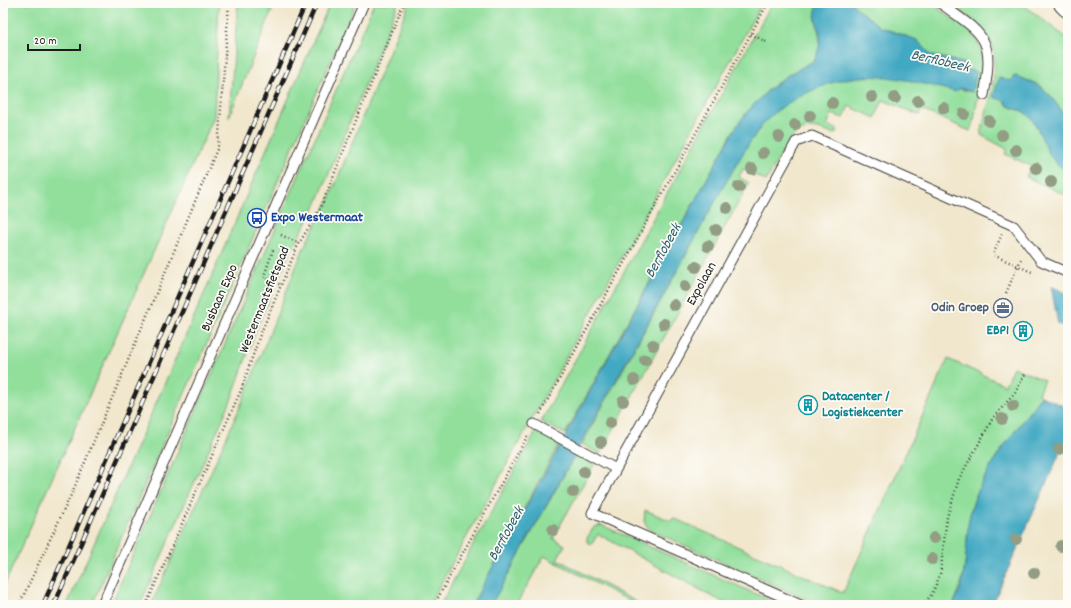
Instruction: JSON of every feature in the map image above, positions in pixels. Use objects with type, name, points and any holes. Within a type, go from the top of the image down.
[{"type":"highway","points":[[1065,3],[1068,6]]},
{"type":"lane","name":"Busbaan Expo","points":[[102,605],[364,3]]},
{"type":"lane","points":[[940,3],[975,29],[983,40],[988,52],[989,64],[984,95]]},
{"type":"lane","name":"Expolaan","points":[[801,605],[592,513],[796,142],[812,136],[1014,226],[1041,261],[1068,273]]},
{"type":"lane","points":[[534,424],[616,469]]},
{"type":"path","points":[[19,605],[72,493],[218,147],[229,3]]},
{"type":"path","name":"Westermaatsfietspad","points":[[146,605],[241,390],[258,340],[299,243],[320,209],[404,3]]},
{"type":"path","points":[[434,605],[768,3]]},
{"type":"path","points":[[751,34],[768,44]]},
{"type":"path","points":[[996,230],[1002,233],[993,255],[1039,276]]},
{"type":"path","points":[[281,235],[299,243]]},
{"type":"path","points":[[1006,293],[1028,244]]},
{"type":"path","points":[[274,250],[264,276],[281,285]]},
{"type":"path","points":[[923,605],[932,594],[940,576],[947,517],[960,479],[993,418],[1015,393],[1026,372]]},
{"type":"green space","points":[[3,3],[219,3],[214,117],[3,588]]},
{"type":"green space","points":[[238,3],[275,3],[229,117]]},
{"type":"green space","points":[[330,3],[356,3],[92,605],[67,605],[197,310]]},
{"type":"green space","points":[[374,3],[398,3],[314,210],[290,251],[259,322],[231,400],[140,605],[111,605]]},
{"type":"green space","points":[[409,3],[762,3],[429,605],[151,605],[240,407],[304,247],[328,202]]},
{"type":"green space","points":[[772,3],[819,3],[815,16],[820,48],[814,61],[789,74],[770,88],[746,113],[734,130],[565,434],[541,422]]},
{"type":"green space","points":[[851,3],[931,3],[973,34],[981,49],[983,65],[974,120],[970,131],[922,110],[919,115],[883,100],[875,118],[849,106],[843,118],[832,114],[827,125],[838,130],[835,134],[812,128],[802,130],[796,134],[790,139],[766,181],[743,169],[739,177],[749,183],[600,454],[582,444],[730,174],[758,131],[779,109],[792,100],[822,85],[853,77],[887,77],[952,87],[972,92],[964,64],[949,59],[932,56],[917,40],[880,27]]},
{"type":"green space","points":[[950,3],[1021,3],[1068,39],[1068,121],[1046,91],[1030,81],[1012,81],[994,97],[1005,101],[1008,106],[1028,115],[1038,129],[1055,160],[1068,171],[1068,196],[1026,177],[1031,166],[1005,154],[1007,149],[981,135],[994,80],[994,52],[990,40],[982,28]]},
{"type":"green space","points":[[948,359],[1005,385],[1013,367],[1044,380],[1038,394],[1041,396],[1001,450],[976,495],[969,517],[963,575],[953,605],[820,605],[650,530],[644,522],[645,510],[671,521],[673,518],[843,593]]},
{"type":"green space","points":[[536,431],[559,444],[472,605],[440,605]]},
{"type":"green space","points":[[576,454],[595,463],[553,538],[565,545],[557,559],[642,605],[637,605],[544,556],[516,605],[491,605]]},
{"type":"green space","points":[[601,525],[781,605],[728,605],[598,534],[591,545],[587,542],[587,538],[594,527]]},
{"type":"water","name":"Berflobeek","points":[[819,3],[851,3],[880,27],[917,40],[932,56],[963,63],[966,69],[977,72],[972,92],[960,88],[956,92],[918,82],[883,77],[849,79],[830,83],[805,94],[783,107],[762,125],[730,175],[491,605],[472,605],[734,130],[751,108],[769,90],[790,74],[814,61],[817,55],[820,39],[816,20],[816,12]]},
{"type":"water","points":[[1016,76],[1034,83],[1047,92],[1068,121],[1068,171],[1053,160],[1034,122],[1026,113],[1008,106],[1005,101],[993,97],[999,78],[1011,81],[1013,77]]},
{"type":"water","points":[[1051,286],[1068,294],[1067,328],[1058,324]]},
{"type":"water","points":[[1041,396],[1068,408],[1068,435],[992,605],[953,605],[964,573],[969,519],[976,495],[1001,450]]},
{"type":"railway","points":[[43,605],[306,3]]},
{"type":"railway","points":[[54,605],[317,3]]},
{"type":"place","name":"Expo Westermaat","points":[[257,218]]},
{"type":"place","name":"Odin Groep","points":[[1003,308]]},
{"type":"place","name":"EBP1","points":[[1023,331]]},
{"type":"place","name":"Datacenter / Logistiekcenter","points":[[808,405]]}]
